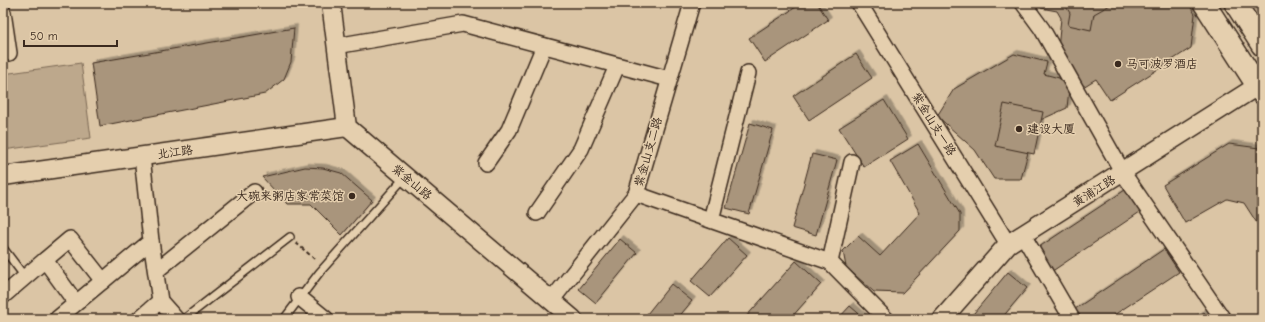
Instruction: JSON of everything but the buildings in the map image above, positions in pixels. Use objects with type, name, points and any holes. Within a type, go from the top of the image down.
[{"type":"main road","points":[[1204,3],[1261,87]]},
{"type":"main road","points":[[1234,3],[1262,45]]},
{"type":"street","points":[[331,3],[347,127]]},
{"type":"street","name":"紫金山支二路","points":[[551,301],[636,194],[692,3]]},
{"type":"street","name":"紫金山支一路","points":[[859,3],[1016,240],[1072,319]]},
{"type":"street","points":[[1023,3],[1042,29],[1122,173],[1223,319]]},
{"type":"street","points":[[3,12],[9,53]]},
{"type":"street","points":[[336,46],[463,24],[670,79]]},
{"type":"street","points":[[486,163],[509,130],[544,46]]},
{"type":"street","points":[[537,213],[581,149],[618,66]]},
{"type":"street","points":[[711,220],[748,73]]},
{"type":"street","name":"黄浦江路","points":[[942,319],[1016,240],[1261,87]]},
{"type":"street","name":"北江路","points":[[3,176],[347,127]]},
{"type":"street","name":"紫金山路","points":[[347,127],[572,319]]},
{"type":"street","points":[[142,156],[151,241],[160,301],[176,319]]},
{"type":"street","points":[[830,262],[852,162]]},
{"type":"street","points":[[156,271],[254,192]]},
{"type":"street","points":[[636,194],[830,262],[886,319]]},
{"type":"street","points":[[3,296],[70,239],[103,281]]},
{"type":"street","points":[[57,319],[151,241]]},
{"type":"street","points":[[44,260],[76,303]]},
{"type":"street","points":[[300,297],[323,318]]},
{"type":"street","points":[[138,319],[160,301]]},
{"type":"lane","points":[[284,319],[324,267],[406,176]]},
{"type":"lane","points":[[184,319],[290,237]]},
{"type":"lane","points":[[3,248],[25,277]]},
{"type":"path","points":[[290,237],[324,267]]},
{"type":"shaded area","points":[[1234,3],[1262,3],[1262,45]]},
{"type":"shaded area","points":[[81,63],[91,138],[3,150],[3,74]]},
{"type":"place","name":"马可波罗酒店","points":[[1118,64]]},
{"type":"place","name":"建设大厦","points":[[1019,129]]},
{"type":"place","name":"大碗来粥店家常菜馆","points":[[352,196]]}]
